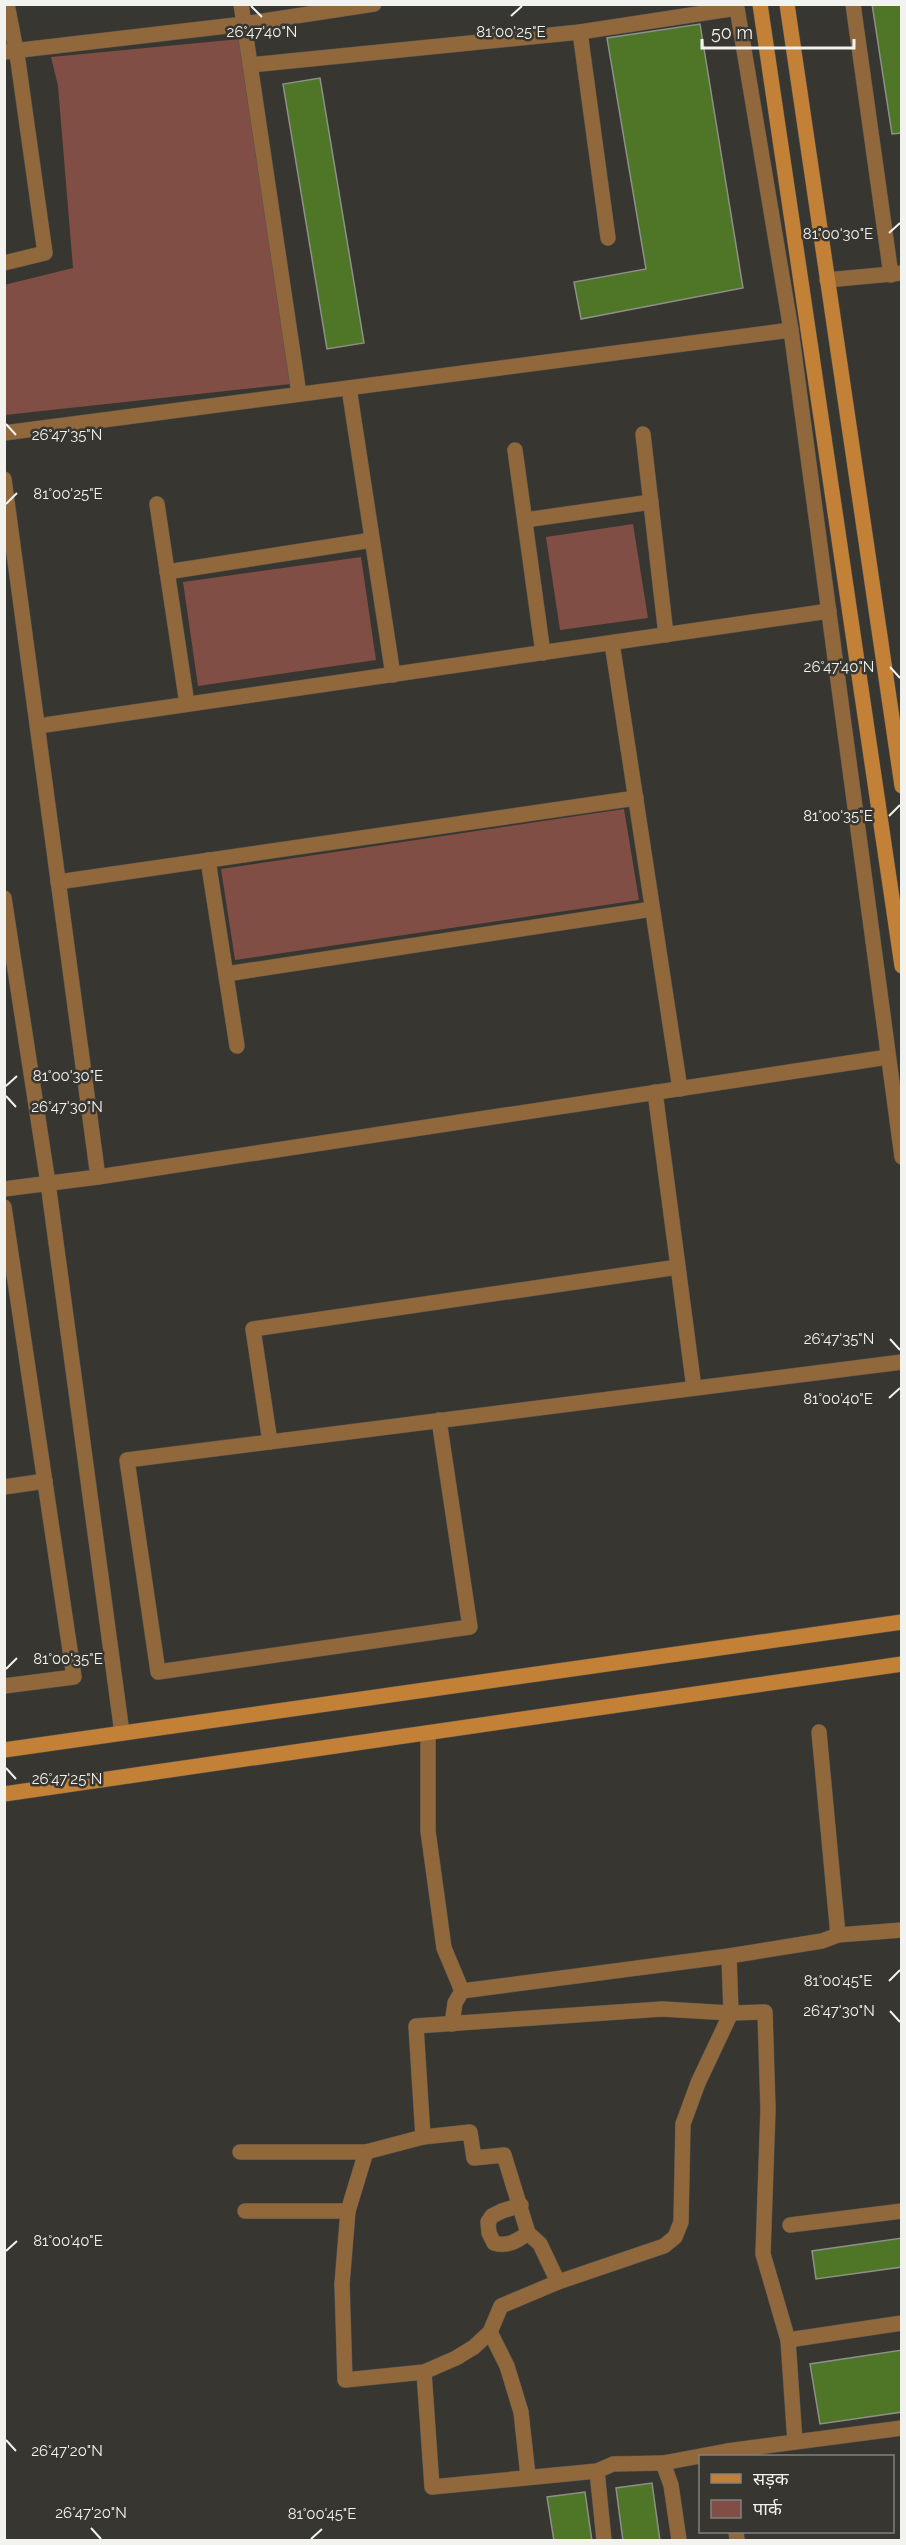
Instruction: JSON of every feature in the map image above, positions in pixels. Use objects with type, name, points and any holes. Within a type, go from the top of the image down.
[{"type":"street","points":[[4,263],[45,253],[10,51],[7,4]]},
{"type":"street","points":[[241,4],[299,394]]},
{"type":"street","points":[[10,51],[244,24],[374,4]]},
{"type":"street","points":[[760,4],[902,966]]},
{"type":"street","points":[[787,4],[902,786]]},
{"type":"street","points":[[827,280],[896,274],[853,4]]},
{"type":"street","points":[[250,65],[580,32],[737,8],[791,330],[902,1156]]},
{"type":"street","points":[[580,32],[608,237]]},
{"type":"street","points":[[4,433],[791,330]]},
{"type":"street","points":[[349,388],[393,675]]},
{"type":"street","points":[[643,434],[666,635]]},
{"type":"street","points":[[515,450],[543,653]]},
{"type":"street","points":[[4,479],[98,1177]]},
{"type":"street","points":[[525,520],[651,501]]},
{"type":"street","points":[[157,504],[187,704]]},
{"type":"street","points":[[167,572],[372,540]]},
{"type":"street","points":[[38,726],[829,611]]},
{"type":"street","points":[[612,643],[680,1089]]},
{"type":"street","points":[[58,882],[636,798]]},
{"type":"street","points":[[208,860],[237,1046]]},
{"type":"street","points":[[4,898],[48,1183],[122,1733]]},
{"type":"street","points":[[226,974],[652,909]]},
{"type":"street","points":[[4,1189],[98,1177],[888,1057]]},
{"type":"street","points":[[655,1092],[694,1388]]},
{"type":"street","points":[[4,1207],[74,1677],[4,1686]]},
{"type":"street","points":[[270,1442],[253,1329],[678,1268]]},
{"type":"street","points":[[439,1420],[470,1627],[159,1672],[127,1460],[439,1420],[902,1362]]},
{"type":"street","points":[[4,1487],[45,1481]]},
{"type":"street","points":[[4,1750],[902,1622]]},
{"type":"street","points":[[4,1794],[902,1664]]},
{"type":"street","points":[[819,1732],[838,1935]]},
{"type":"street","points":[[428,1733],[428,1831],[444,1948],[462,1991]]},
{"type":"street","points":[[462,1991],[729,1956],[822,1941],[838,1935],[902,1930]]},
{"type":"street","points":[[366,2152],[348,2211],[342,2284],[345,2380],[424,2372],[474,2347],[490,2332],[501,2306],[558,2282],[664,2246],[675,2237],[681,2222],[683,2124],[698,2083],[731,2013],[729,1956]]},
{"type":"street","points":[[452,2024],[455,2003],[462,1991]]},
{"type":"street","points":[[423,2137],[416,2026],[662,2008],[731,2013],[765,2012],[768,2109],[763,2254],[788,2340],[795,2442]]},
{"type":"street","points":[[240,2152],[366,2152],[423,2137],[470,2132],[474,2158],[504,2155],[528,2233],[540,2244],[558,2282]]},
{"type":"street","points":[[521,2205],[492,2216],[488,2222],[489,2233],[494,2243],[503,2246],[528,2233]]},
{"type":"street","points":[[245,2211],[348,2211]]},
{"type":"street","points":[[790,2225],[902,2211]]},
{"type":"street","points":[[788,2340],[902,2323]]},
{"type":"street","points":[[490,2332],[507,2366],[521,2412],[528,2476]]},
{"type":"street","points":[[424,2372],[432,2487],[597,2471],[613,2464],[663,2463],[699,2458]]},
{"type":"street","points":[[728,2454],[795,2442],[902,2428]]},
{"type":"street","points":[[663,2463],[671,2485],[679,2541]]},
{"type":"street","points":[[597,2471],[604,2541]]},
{"type":"green space","points":[[240,39],[300,383],[5,415],[4,285],[73,268],[58,86],[51,57]]},
{"type":"green space","points":[[633,524],[648,618],[560,630],[546,537]]},
{"type":"green space","points":[[361,557],[376,660],[198,686],[183,582]]},
{"type":"green space","points":[[624,809],[639,900],[235,960],[221,869]]},
{"type":"building","points":[[872,4],[902,4],[902,133],[892,134]]},
{"type":"building","points":[[700,24],[743,288],[581,319],[574,282],[646,269],[607,38]]},
{"type":"building","points":[[320,78],[364,343],[327,349],[283,84]]},
{"type":"building","points":[[902,2238],[902,2267],[816,2279],[812,2251]]},
{"type":"building","points":[[902,2350],[902,2412],[820,2424],[810,2364]]},
{"type":"building","points":[[652,2483],[660,2541],[623,2541],[616,2488]]},
{"type":"building","points":[[585,2492],[592,2541],[554,2541],[547,2497]]}]
